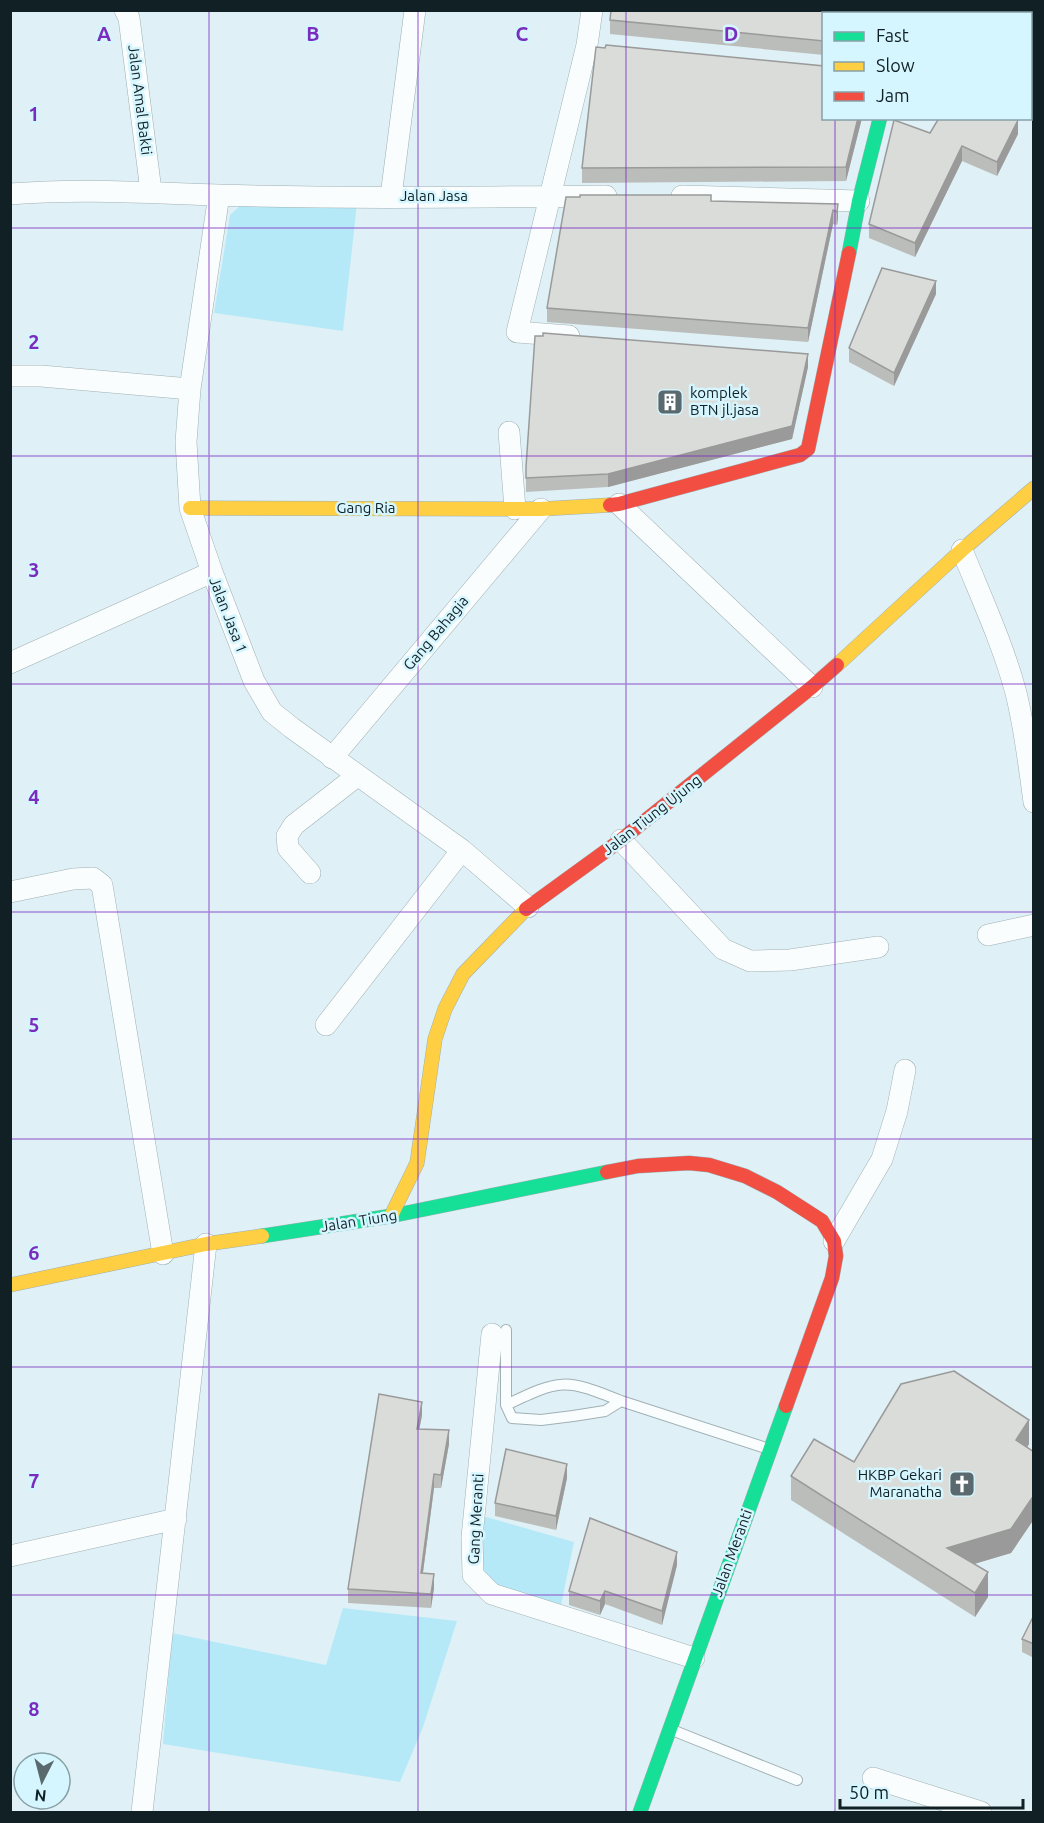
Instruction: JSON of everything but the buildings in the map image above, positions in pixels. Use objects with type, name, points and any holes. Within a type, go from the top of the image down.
[{"type":"street","name":"Jalan Amal Bakti","points":[[125,10],[129,18],[151,191]]},
{"type":"street","points":[[391,196],[415,10]]},
{"type":"street","points":[[586,338],[517,332],[587,45],[592,10]]},
{"type":"street","points":[[587,45],[611,47]]},
{"type":"street","name":"Gang Ria","points":[[190,508],[541,509],[619,504],[800,455],[808,449],[813,437],[859,201],[879,120]]},
{"type":"street","name":"Jalan Jasa","points":[[10,194],[151,191],[219,195],[628,196]]},
{"type":"street","name":"Jalan Jasa 1","points":[[219,195],[190,389],[186,442],[190,508],[254,681],[273,712],[332,758],[462,850],[528,907]]},
{"type":"street","points":[[662,195],[859,201]]},
{"type":"street","points":[[804,354],[827,356]]},
{"type":"street","points":[[10,376],[41,376],[190,389]]},
{"type":"street","points":[[509,432],[515,509]]},
{"type":"street","name":"Jalan Tiung Ujung","points":[[392,1216],[417,1163],[435,1039],[445,1009],[463,974],[528,907],[621,840],[812,687],[962,550],[1034,488]]},
{"type":"street","points":[[619,504],[812,687]]},
{"type":"street","name":"Gang Bahagia","points":[[332,758],[541,509]]},
{"type":"street","points":[[962,550],[1005,658],[1016,693],[1034,802]]},
{"type":"street","points":[[10,663],[212,572]]},
{"type":"street","points":[[310,873],[288,848],[287,837],[294,825],[357,776]]},
{"type":"street","points":[[621,840],[723,949],[750,961],[790,960],[878,947]]},
{"type":"street","points":[[326,1025],[462,850]]},
{"type":"street","points":[[10,892],[80,878],[93,878],[102,885],[163,1254]]},
{"type":"street","points":[[988,935],[1034,925]]},
{"type":"street","points":[[834,1241],[882,1159],[897,1110],[905,1070]]},
{"type":"street","name":"Jalan Tiung","points":[[10,1285],[206,1244],[392,1216],[638,1166],[689,1163],[709,1165],[745,1176],[777,1192],[822,1221],[834,1241]]},
{"type":"street","name":"Jalan Meranti","points":[[640,1812],[832,1278],[836,1256],[834,1241]]},
{"type":"street","points":[[142,1812],[206,1244]]},
{"type":"street","name":"Gang Meranti","points":[[499,1339],[472,1537],[473,1575],[492,1594],[694,1658]]},
{"type":"street","points":[[10,1556],[176,1519]]},
{"type":"street","points":[[873,1779],[981,1812]]},
{"type":"lane","points":[[499,1339],[506,1406],[512,1418],[541,1420],[605,1411],[621,1401]]},
{"type":"lane","points":[[506,1406],[550,1384],[566,1383],[586,1387],[621,1401],[769,1449]]},
{"type":"lane","points":[[669,1729],[797,1780]]},
{"type":"shaded area","points":[[357,203],[343,331],[214,313],[230,215],[241,205]]},
{"type":"shaded area","points":[[479,1515],[574,1542],[561,1605],[492,1585],[482,1569]]},
{"type":"shaded area","points":[[343,1608],[457,1621],[423,1727],[400,1782],[163,1744],[172,1633],[326,1665]]},
{"type":"traffic: fast","points":[[849,253],[859,201],[879,120]]},
{"type":"traffic: fast","points":[[262,1236],[391,1216],[607,1172]]},
{"type":"traffic: fast","points":[[640,1812],[786,1406]]},
{"type":"traffic: slow","points":[[837,665],[962,550],[1034,488]]},
{"type":"traffic: slow","points":[[190,508],[541,509],[610,505]]},
{"type":"traffic: slow","points":[[391,1216],[417,1163],[435,1039],[445,1009],[463,974],[526,909]]},
{"type":"traffic: slow","points":[[10,1285],[206,1244],[262,1236]]},
{"type":"traffic: jam","points":[[610,505],[800,455],[808,449],[849,253]]},
{"type":"traffic: jam","points":[[526,909],[621,840],[837,665]]},
{"type":"traffic: jam","points":[[607,1172],[638,1166],[689,1163],[709,1165],[745,1176],[777,1192],[822,1221],[834,1241],[836,1256],[832,1278],[786,1406]]},
{"type":"place","name":"komplek BTN jl.jasa","points":[[670,402]]},
{"type":"place","name":"HKBP Gekari Maranatha","points":[[962,1484]]}]
